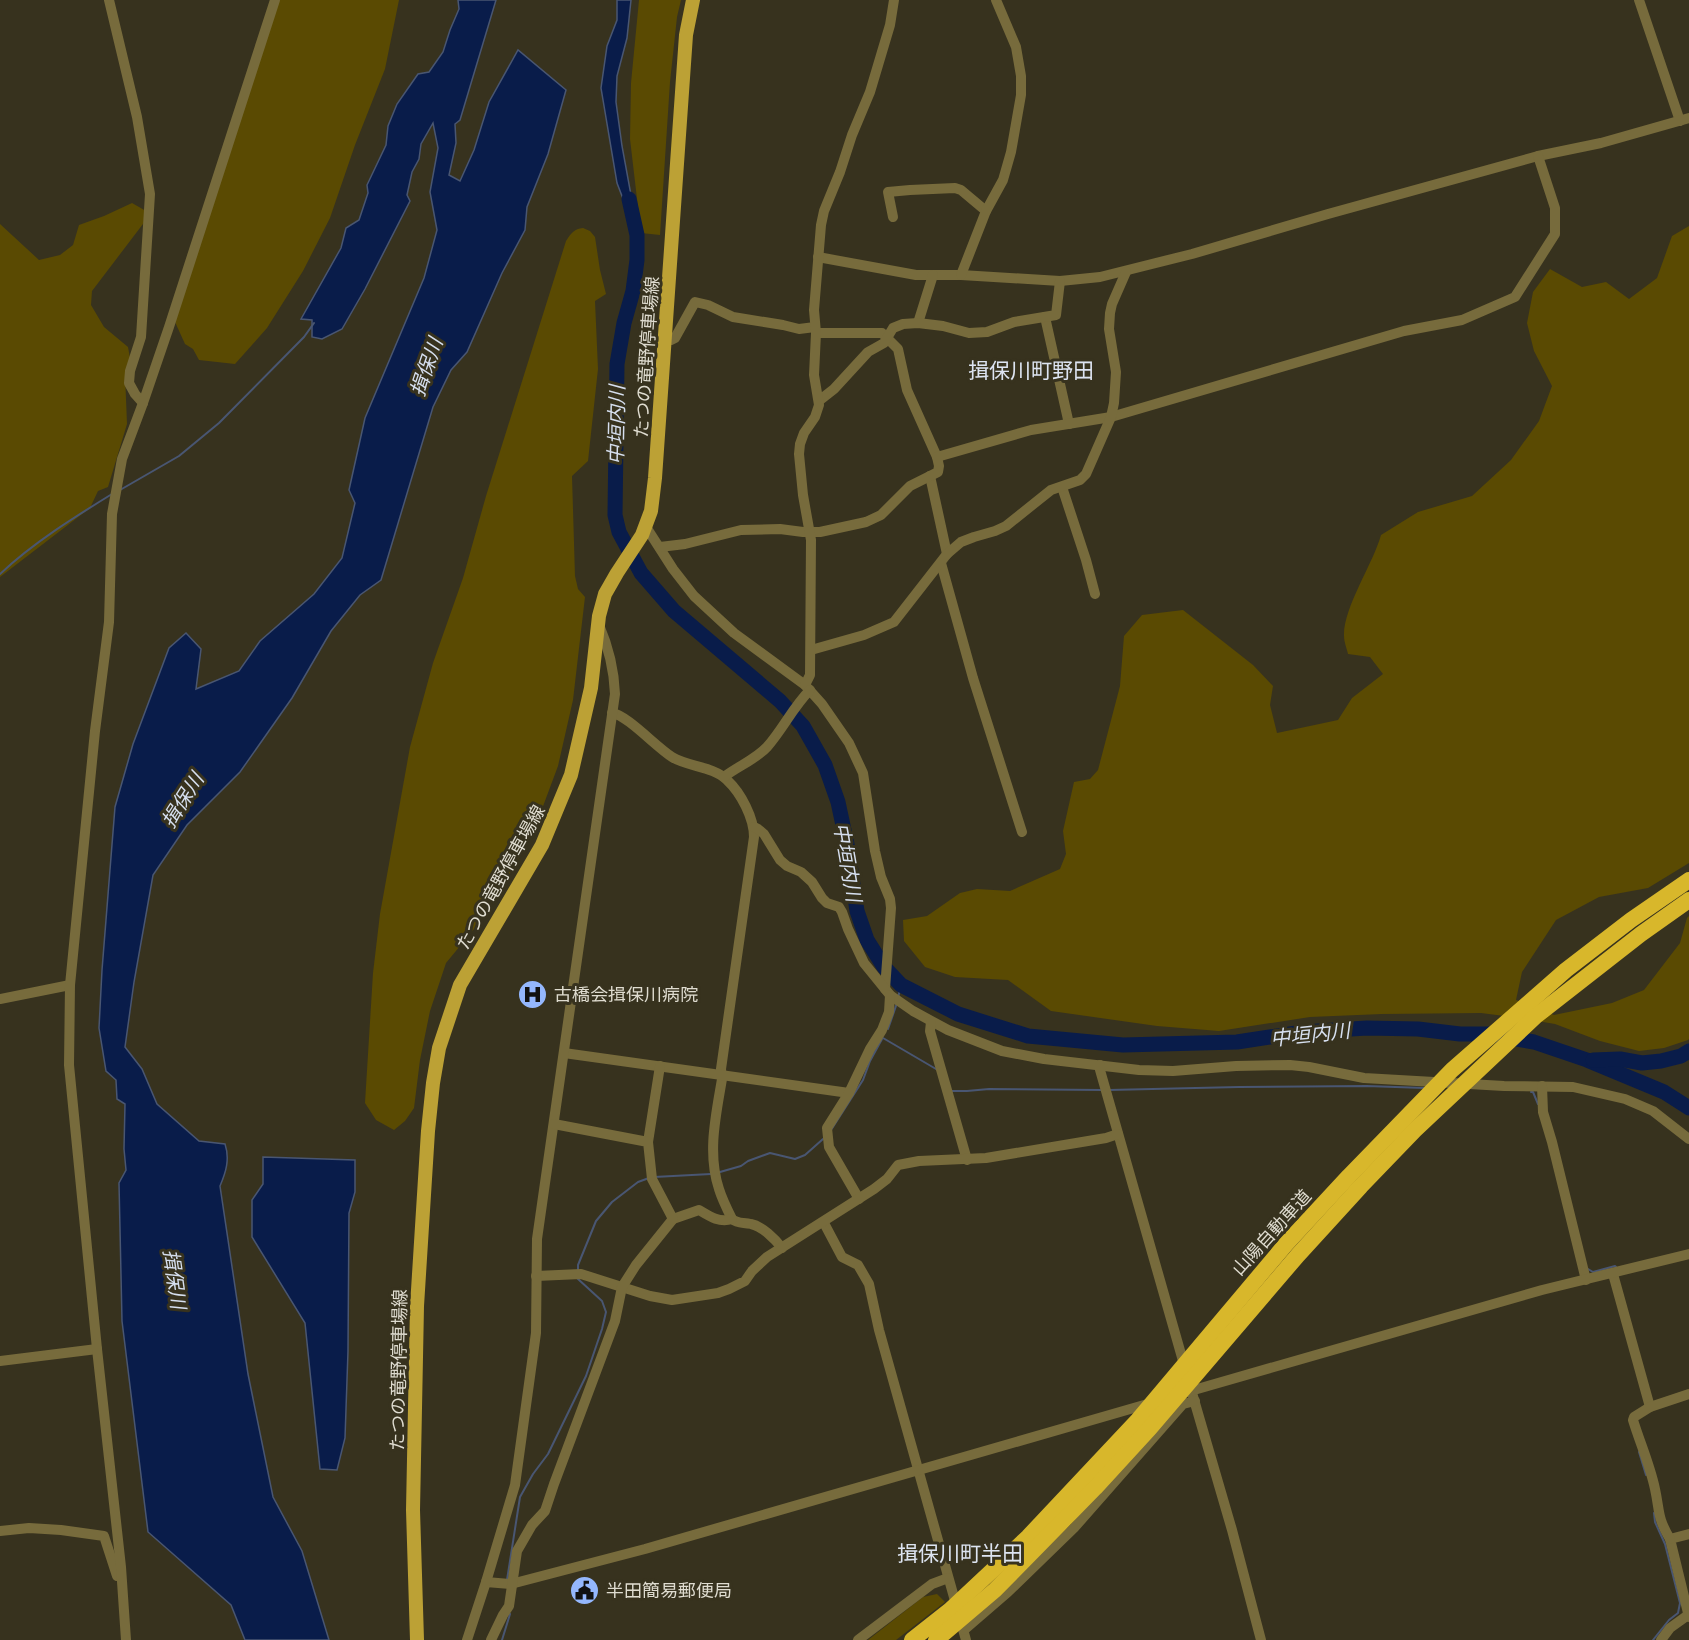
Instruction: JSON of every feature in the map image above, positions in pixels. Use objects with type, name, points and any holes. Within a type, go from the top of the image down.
[{"type":"highway","name":"山陽自動車道","points":[[912,1640],[959,1626],[1028,1537],[1122,1437],[1286,1244],[1348,1176],[1452,1070],[1566,970],[1631,920],[1689,880]]},
{"type":"highway","name":"山陽自動車道","points":[[936,1640],[959,1626],[1095,1488],[1150,1428],[1260,1298],[1415,1130],[1536,1016],[1641,934],[1689,900]]},
{"type":"main road","name":"たつの竜野停車場線","points":[[417,1640],[413,1510],[417,1306],[433,1083],[439,1048],[460,985],[542,845],[572,775],[591,688],[605,594],[643,531],[651,511],[686,35],[693,0]]},
{"type":"street","points":[[110,0],[137,117],[150,194],[141,337],[130,371],[129,382],[143,403]]},
{"type":"street","points":[[126,1640],[121,1567],[69,1065],[70,985],[95,731],[109,622],[112,514],[122,459],[143,403],[275,0]]},
{"type":"street","points":[[724,777],[748,763],[765,749],[781,731],[807,689],[811,650],[811,533],[803,495],[799,454],[804,433],[815,417],[820,400],[814,375],[816,330],[813,310],[821,225],[852,135],[870,92],[890,25],[894,0]]},
{"type":"street","points":[[961,275],[986,211],[1003,180],[1011,152],[1021,95],[1021,76],[1016,47],[996,0]]},
{"type":"street","points":[[818,257],[883,270],[933,275],[1060,281],[1100,277],[1192,254],[1339,210],[1538,156],[1601,143],[1684,120],[1639,0]]},
{"type":"street","points":[[937,457],[1031,430],[1111,417],[1404,331],[1462,320],[1515,297],[1555,234],[1555,208],[1538,156]]},
{"type":"street","points":[[893,217],[888,192],[910,190],[955,188],[961,190],[986,211]]},
{"type":"street","points":[[811,650],[864,635],[894,622],[944,558],[962,542],[1006,526],[1051,490],[1080,480],[1086,474],[1111,417],[1114,403],[1116,372],[1109,329],[1110,313],[1126,272]]},
{"type":"street","points":[[918,323],[933,275]]},
{"type":"street","points":[[820,400],[834,389],[868,352],[884,342],[893,328],[903,324],[918,323],[943,326],[969,333],[987,332],[1014,322],[1056,315],[1060,281]]},
{"type":"street","points":[[660,547],[685,544],[741,531],[780,530],[811,533],[866,522],[881,514],[910,486],[938,472],[939,466],[907,390],[898,350],[882,333],[799,329],[733,317],[708,304],[695,302],[675,338],[665,340]]},
{"type":"street","points":[[1045,317],[1069,424]]},
{"type":"street","points":[[930,476],[944,558],[973,678],[1022,832]]},
{"type":"street","points":[[1062,487],[1095,594]]},
{"type":"street","points":[[643,531],[660,547],[684,585],[709,612],[807,689],[822,704],[849,743],[863,773],[875,851],[891,908],[887,990],[889,1012],[849,1094],[826,1128],[829,1147],[859,1199]]},
{"type":"street","points":[[467,1640],[515,1485],[536,1333],[537,1239],[615,694],[614,671],[608,645],[599,625]]},
{"type":"street","points":[[612,713],[627,721],[673,758],[724,777],[748,812],[754,827],[712,1154],[718,1188],[732,1219],[760,1227],[782,1248]]},
{"type":"street","points":[[754,827],[764,834],[780,860],[801,872],[812,882],[827,903],[838,907],[864,963],[887,990],[931,1022],[1002,1051],[1044,1059],[1139,1070],[1290,1065],[1364,1078],[1504,1086],[1573,1087],[1625,1099],[1653,1110],[1689,1139]]},
{"type":"street","points":[[0,999],[70,985]]},
{"type":"street","points":[[931,1022],[930,1031],[967,1160]]},
{"type":"street","points":[[564,1053],[849,1094]]},
{"type":"street","points":[[1100,1065],[1261,1640]]},
{"type":"street","points":[[660,1066],[648,1142],[651,1177],[673,1220]]},
{"type":"street","points":[[1542,1086],[1543,1112],[1586,1280]]},
{"type":"street","points":[[554,1124],[648,1142]]},
{"type":"street","points":[[536,1276],[578,1274],[650,1296],[672,1300],[718,1293],[745,1281],[767,1257],[859,1199],[886,1179],[898,1165],[919,1161],[967,1160],[1026,1152],[1118,1134]]},
{"type":"street","points":[[491,1640],[509,1606],[517,1551],[532,1525],[545,1512],[615,1321],[622,1287],[636,1265],[673,1220],[699,1210],[716,1220],[732,1219]]},
{"type":"street","points":[[824,1223],[842,1257],[858,1265],[869,1284],[879,1330],[949,1580],[959,1626],[1000,1598],[1074,1528],[1183,1404],[1193,1396]]},
{"type":"street","points":[[486,1582],[511,1584],[645,1549],[1164,1399],[1193,1396],[1542,1290],[1689,1254]]},
{"type":"street","points":[[1613,1274],[1650,1407]]},
{"type":"street","points":[[0,1361],[97,1349]]},
{"type":"street","points":[[1661,1640],[1670,1628],[1689,1616],[1670,1539],[1661,1524],[1655,1488],[1633,1420],[1650,1407],[1689,1394]]},
{"type":"street","points":[[1164,1399],[1176,1412]]},
{"type":"street","points":[[0,1531],[29,1528],[104,1536],[122,1591]]},
{"type":"street","points":[[1670,1539],[1689,1534]]},
{"type":"street","points":[[858,1640],[932,1584],[949,1580],[1000,1598]]},
{"type":"shaded area","points":[[279,0],[399,0],[385,69],[355,145],[330,218],[303,271],[267,328],[235,364],[199,360],[193,349],[185,344],[175,322]]},
{"type":"shaded area","points":[[639,0],[681,0],[670,82],[660,235],[641,233],[630,139],[631,83]]},
{"type":"shaded area","points":[[132,203],[146,211],[146,220],[92,291],[91,305],[104,327],[128,347],[130,358],[125,374],[127,424],[108,487],[98,491],[90,508],[0,577],[0,224],[39,260],[60,255],[73,245],[79,225]]},
{"type":"shaded area","points":[[1689,226],[1689,863],[1648,888],[1599,897],[1556,920],[1522,972],[1516,1000],[1554,1015],[1612,1003],[1644,990],[1680,943],[1689,916],[1688,1040],[1664,1048],[1639,1051],[1600,1041],[1555,1024],[1481,1013],[1310,1017],[1219,1031],[1157,1026],[1051,1011],[1008,980],[955,977],[925,967],[904,941],[903,920],[927,916],[960,893],[977,889],[1010,891],[1060,869],[1066,854],[1063,831],[1074,782],[1090,779],[1098,770],[1120,686],[1124,636],[1142,615],[1183,610],[1253,665],[1273,686],[1270,705],[1277,733],[1338,720],[1352,698],[1383,674],[1370,657],[1348,654],[1344,636],[1348,612],[1381,535],[1418,512],[1472,496],[1511,460],[1539,421],[1552,386],[1534,351],[1527,323],[1533,292],[1550,269],[1582,287],[1606,282],[1629,299],[1657,278],[1672,236]]},
{"type":"shaded area","points":[[583,228],[595,237],[606,294],[595,301],[598,369],[588,461],[572,476],[575,576],[578,589],[585,597],[573,700],[558,766],[539,817],[523,851],[484,917],[446,963],[430,1011],[420,1060],[414,1108],[405,1121],[394,1130],[376,1120],[365,1103],[373,973],[380,914],[410,747],[433,663],[463,578],[486,496],[566,241],[573,232]]},
{"type":"shaded area","points":[[937,1594],[945,1602],[896,1640],[868,1640],[923,1597]]},
{"type":"water","name":"揖保川","points":[[458,0],[496,0],[460,120],[455,124],[456,143],[449,175],[460,181],[474,150],[489,102],[518,50],[566,90],[548,154],[527,207],[525,230],[502,273],[467,352],[451,370],[433,407],[381,580],[360,595],[331,631],[292,698],[240,772],[187,825],[153,875],[125,1047],[142,1069],[157,1104],[199,1141],[225,1144],[227,1165],[220,1186],[248,1374],[273,1497],[302,1551],[329,1640],[245,1640],[231,1605],[148,1532],[122,1321],[119,1183],[126,1170],[125,1104],[117,1099],[116,1080],[106,1071],[99,1028],[115,807],[133,744],[169,648],[186,633],[201,649],[196,689],[239,671],[260,641],[314,594],[342,558],[355,503],[349,490],[365,418],[424,278],[437,230],[430,192],[438,148],[433,123],[421,144],[419,159],[412,172],[407,195],[410,201],[342,329],[322,339],[312,337],[312,320],[301,319],[341,248],[346,228],[359,220],[368,193],[367,185],[386,145],[388,126],[397,104],[418,74],[429,72],[443,52],[459,9]]},
{"type":"water","points":[[617,0],[631,0],[627,38],[617,76],[616,102],[635,217],[630,217],[617,183],[601,88],[607,46],[617,20]]},
{"type":"water","points":[[263,1157],[355,1160],[355,1192],[349,1213],[345,1438],[337,1470],[320,1469],[305,1323],[252,1237],[252,1200],[263,1184]]},
{"type":"waterway","name":"中垣内川","points":[[629,199],[637,235],[637,260],[633,291],[624,323],[617,364],[615,515],[619,532],[641,573],[674,611],[780,701],[803,726],[825,765],[838,802],[857,911],[867,940],[884,967],[901,985],[958,1014],[1028,1036],[1123,1045],[1237,1042],[1303,1032],[1367,1028],[1487,1034],[1534,1042],[1587,1060],[1664,1092],[1689,1108]]},
{"type":"waterway","points":[[120,490],[179,456],[219,423],[304,337],[314,323]]},
{"type":"waterway","points":[[0,574],[40,541],[112,494]]},
{"type":"waterway","points":[[898,998],[901,985]]},
{"type":"waterway","points":[[888,1029],[897,1003]]},
{"type":"waterway","points":[[883,1038],[936,1069]]},
{"type":"waterway","points":[[831,1130],[863,1080],[882,1039]]},
{"type":"waterway","points":[[1593,1060],[1620,1059],[1642,1063],[1681,1056],[1689,1051]]},
{"type":"waterway","points":[[1109,1090],[1367,1086],[1424,1088]]},
{"type":"waterway","points":[[950,1091],[1103,1090]]},
{"type":"waterway","points":[[1531,1092],[1538,1104]]},
{"type":"waterway","points":[[720,1172],[741,1166],[770,1153],[795,1159],[805,1155],[823,1139]]},
{"type":"waterway","points":[[654,1177],[711,1174]]},
{"type":"waterway","points":[[578,1271],[578,1265],[596,1221],[612,1202],[638,1182],[649,1178]]},
{"type":"waterway","points":[[1588,1269],[1593,1272],[1616,1267]]},
{"type":"waterway","points":[[507,1580],[520,1497],[548,1454],[586,1376],[606,1312],[602,1301],[578,1277]]},
{"type":"waterway","points":[[1639,1452],[1646,1475]]},
{"type":"waterway","points":[[1653,1640],[1669,1620],[1678,1613],[1680,1603],[1665,1544],[1655,1522],[1654,1513]]},
{"type":"waterway","points":[[502,1640],[510,1614]]},
{"type":"place","name":"古橋会揖保川病院","points":[[533,994]]},
{"type":"place","name":"半田簡易郵便局","points":[[585,1590]]},
{"type":"district","name":"揖保川町野田","points":[[1031,370]]},
{"type":"district","name":"揖保川町半田","points":[[960,1553]]}]
